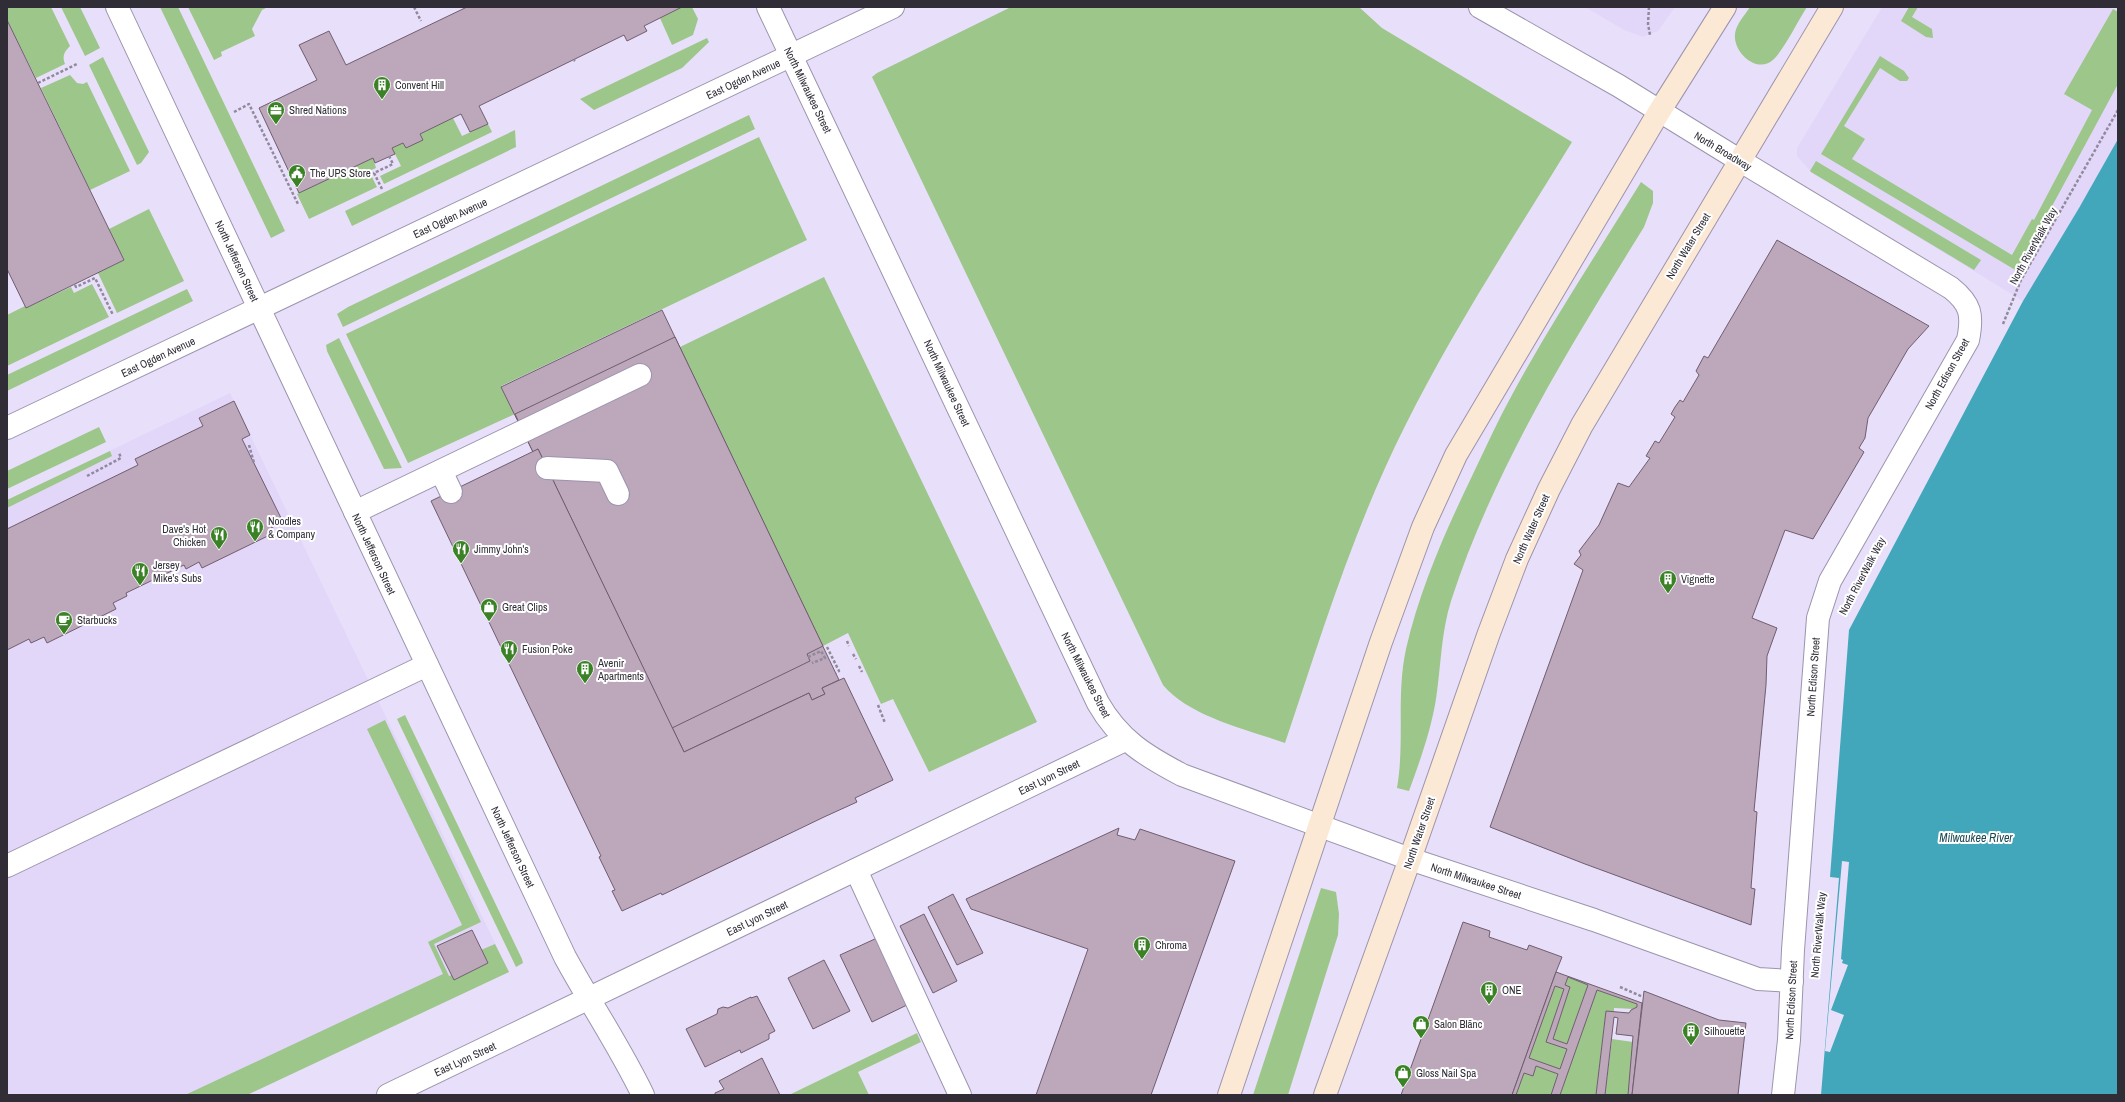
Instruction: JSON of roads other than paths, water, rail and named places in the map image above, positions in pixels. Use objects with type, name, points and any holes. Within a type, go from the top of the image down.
[{"type":"main road","points":[[1229,1095],[1381,642],[1423,527],[1456,455],[1659,112],[1725,7]]},
{"type":"main road","name":"North Water Street","points":[[1325,1095],[1489,633],[1517,559],[1549,489],[1582,426],[1832,7]]},
{"type":"street","name":"North Jefferson Street","points":[[116,7],[565,957],[588,999],[624,1055],[643,1095]]},
{"type":"street","name":"North Milwaukee Street","points":[[768,7],[1098,703],[1111,724],[1125,740],[1154,761],[1182,775],[1320,827],[1410,859],[1594,920],[1758,979],[1792,982]]},
{"type":"street","name":"East Ogden Avenue","points":[[7,428],[893,7]]},
{"type":"street","name":"North Broadway","points":[[1480,7],[1619,86],[1659,112],[1964,298]]},
{"type":"street","name":"North Edison Street","points":[[1783,1095],[1818,618],[1830,581],[1844,554],[1968,340],[1970,319],[1964,298]]},
{"type":"street","points":[[355,512],[640,375]]},
{"type":"street","points":[[547,468],[607,471],[618,494]]},
{"type":"street","points":[[441,471],[451,492]]},
{"type":"street","points":[[7,866],[427,665]]},
{"type":"street","name":"East Lyon Street","points":[[388,1095],[1125,740]]},
{"type":"street","points":[[856,870],[960,1095]]},
{"type":"water","name":"Milwaukee River","points":[[2118,139],[2118,1095],[1821,1095],[1839,878],[1830,877],[1849,630],[2023,301],[2079,208]]},
{"type":"place","name":"Convent Hill","points":[[382,100]]},
{"type":"place","name":"Shred Nations","points":[[276,125]]},
{"type":"place","name":"The UPS Store","points":[[297,188]]},
{"type":"place","name":"Noodles & Company","points":[[255,542]]},
{"type":"place","name":"Dave's Hot Chicken","points":[[219,550]]},
{"type":"place","name":"Jimmy John's","points":[[461,564]]},
{"type":"place","name":"Jersey Mike's Subs","points":[[140,586]]},
{"type":"place","name":"Vignette","points":[[1668,594]]},
{"type":"place","name":"Great Clips","points":[[489,622]]},
{"type":"place","name":"Starbucks","points":[[64,635]]},
{"type":"place","name":"Fusion Poke","points":[[509,664]]},
{"type":"place","name":"Avenir Apartments","points":[[585,684]]},
{"type":"place","name":"Chroma","points":[[1142,960]]},
{"type":"place","name":"ONE","points":[[1489,1005]]},
{"type":"place","name":"Salon Blānc","points":[[1421,1039]]},
{"type":"place","name":"Silhouette","points":[[1691,1046]]},
{"type":"place","name":"Gloss Nail Spa","points":[[1403,1088]]}]
